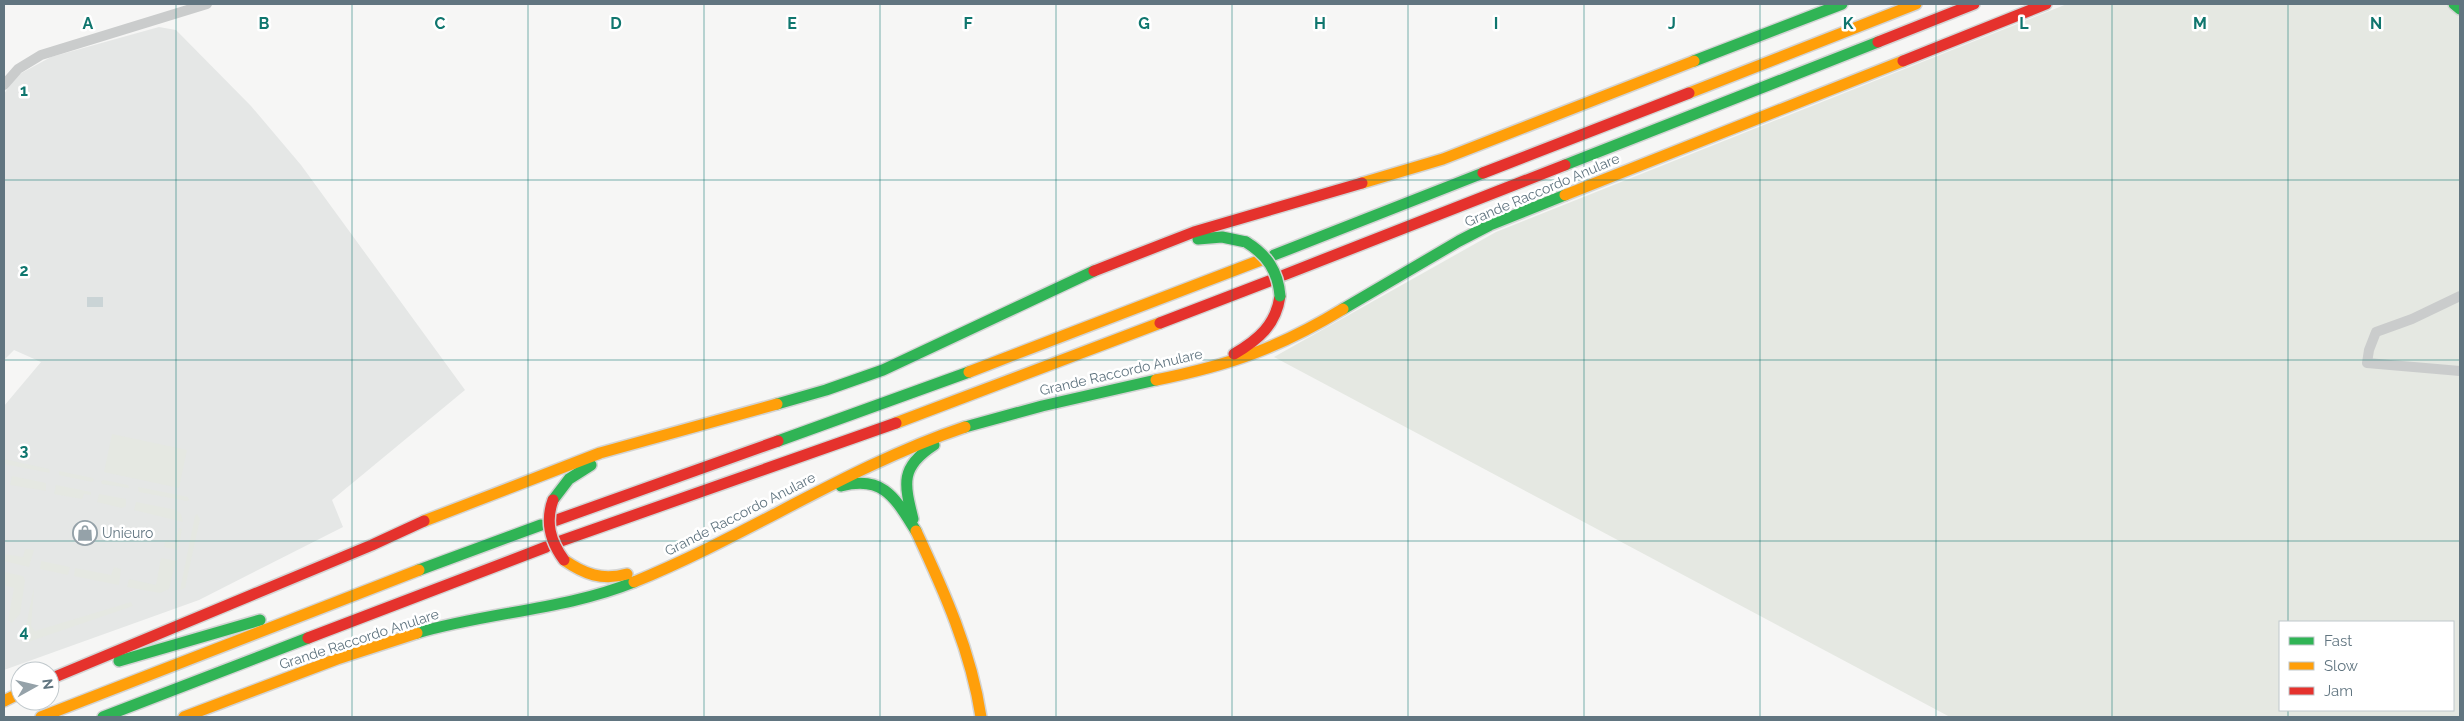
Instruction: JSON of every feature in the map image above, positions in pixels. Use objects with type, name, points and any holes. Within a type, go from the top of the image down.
[{"type":"main road","points":[[60,675],[457,507],[559,467],[826,390],[883,370],[1090,273],[1194,232],[1443,158],[1842,4]]},
{"type":"main road","points":[[1274,255],[1916,4]]},
{"type":"main road","name":"Grande Raccordo Anulare","points":[[1284,275],[1974,4]]},
{"type":"main road","name":"Grande Raccordo Anulare","points":[[184,717],[344,657],[431,629],[583,598],[621,586],[660,571],[767,519],[858,469],[908,447],[985,420],[1180,376],[1258,353],[1356,302],[1427,258],[1490,225],[2046,4]]},
{"type":"main road","points":[[2454,4],[2460,9]]},
{"type":"main road","points":[[1132,257],[1211,237],[1246,242],[1260,251],[1270,261],[1277,276],[1280,296],[1275,318],[1260,336],[1229,356],[1180,376]]},
{"type":"main road","points":[[554,520],[1001,361],[1261,260]]},
{"type":"main road","name":"Grande Raccordo Anulare","points":[[558,542],[930,411],[1272,280]]},
{"type":"main road","points":[[630,445],[569,478],[558,488],[553,500],[548,516],[550,535],[564,560],[586,575],[597,578],[624,576],[690,549],[857,464],[906,442],[947,429],[985,420]]},
{"type":"main road","points":[[916,531],[906,482],[910,464],[917,455],[932,446],[985,420]]},
{"type":"main road","points":[[767,519],[838,487],[864,481],[875,483],[887,490],[916,531],[946,598],[964,647],[979,698],[981,717]]},
{"type":"main road","points":[[41,717],[368,590],[542,525]]},
{"type":"main road","name":"Grande Raccordo Anulare","points":[[103,717],[546,546]]},
{"type":"main road","points":[[60,682],[92,669],[368,590]]},
{"type":"main road","points":[[155,710],[219,683],[260,657]]},
{"type":"street","points":[[4,85],[24,64],[49,51],[207,4]]},
{"type":"street","points":[[2460,296],[2412,319],[2376,332],[2369,350],[2367,363],[2460,371]]},
{"type":"shaded area","points":[[2067,4],[2460,4],[2460,717],[1950,717],[1274,357],[1496,232]]},
{"type":"shaded area","points":[[159,27],[176,30],[251,106],[301,165],[465,390],[332,500],[343,527],[199,600],[29,661],[10,661],[10,668],[4,670],[4,406],[41,362],[14,350],[4,360],[4,94],[16,76],[51,57]]},
{"type":"shaded area","points":[[87,297],[103,297],[103,307],[87,307]]},
{"type":"shaded area","points":[[112,434],[187,450],[179,488],[104,472]]},
{"type":"shaded area","points":[[4,459],[49,469],[50,473],[4,464]]},
{"type":"shaded area","points":[[59,471],[93,478],[94,480],[92,482],[59,475]]},
{"type":"shaded area","points":[[12,476],[46,483],[46,491],[10,485]]},
{"type":"shaded area","points":[[101,481],[128,485],[129,488],[102,484]]},
{"type":"shaded area","points":[[56,485],[91,492],[91,495],[84,494],[82,499],[54,494]]},
{"type":"shaded area","points":[[138,487],[188,497],[189,500],[139,492]]},
{"type":"shaded area","points":[[99,494],[126,499],[126,506],[122,508],[97,502]]},
{"type":"shaded area","points":[[136,502],[176,510],[181,514],[183,522],[134,510]]},
{"type":"shaded area","points":[[197,514],[200,519],[185,588],[180,590],[195,516]]},
{"type":"shaded area","points":[[179,528],[182,529],[178,550],[164,547],[165,541],[175,543]]},
{"type":"shaded area","points":[[25,549],[34,550],[29,567],[4,561],[4,554],[23,557]]},
{"type":"shaded area","points":[[161,558],[176,561],[169,589],[160,593],[127,587],[129,579],[156,585]]},
{"type":"shaded area","points":[[41,561],[70,567],[68,575],[40,569]]},
{"type":"shaded area","points":[[114,567],[121,569],[119,585],[74,576],[75,568],[111,575]]},
{"type":"shaded area","points":[[4,572],[23,576],[25,581],[20,614],[12,623],[8,620],[14,588],[4,585]]},
{"type":"shaded area","points":[[34,587],[31,626],[35,631],[131,602],[133,606],[25,643],[23,641]]},
{"type":"traffic: fast","points":[[1694,61],[1842,4]]},
{"type":"traffic: fast","points":[[2454,4],[2460,9]]},
{"type":"traffic: fast","points":[[1565,165],[1878,42]]},
{"type":"traffic: fast","points":[[1274,255],[1483,173]]},
{"type":"traffic: fast","points":[[1343,309],[1490,225],[1565,195]]},
{"type":"traffic: fast","points":[[1198,239],[1222,237],[1246,242]]},
{"type":"traffic: fast","points":[[1246,242],[1260,252],[1270,264],[1277,279],[1280,296]]},
{"type":"traffic: fast","points":[[777,404],[826,390],[883,370],[1094,271]]},
{"type":"traffic: fast","points":[[778,441],[969,372]]},
{"type":"traffic: fast","points":[[965,427],[1042,406],[1156,380]]},
{"type":"traffic: fast","points":[[913,519],[908,495],[907,477],[915,461],[934,445]]},
{"type":"traffic: fast","points":[[553,500],[569,479],[591,465]]},
{"type":"traffic: fast","points":[[841,486],[856,483],[868,484],[887,492],[901,508],[916,531]]},
{"type":"traffic: fast","points":[[419,570],[541,525]]},
{"type":"traffic: fast","points":[[417,633],[471,620],[581,599],[634,582]]},
{"type":"traffic: fast","points":[[119,661],[260,620]]},
{"type":"traffic: fast","points":[[103,717],[308,638]]},
{"type":"traffic: slow","points":[[1689,93],[1916,4]]},
{"type":"traffic: slow","points":[[1362,183],[1443,159],[1694,61]]},
{"type":"traffic: slow","points":[[1565,195],[1903,61]]},
{"type":"traffic: slow","points":[[969,372],[1261,260]]},
{"type":"traffic: slow","points":[[1156,380],[1231,361],[1275,345],[1320,323],[1343,309]]},
{"type":"traffic: slow","points":[[896,423],[1160,323]]},
{"type":"traffic: slow","points":[[424,521],[600,453],[777,404]]},
{"type":"traffic: slow","points":[[634,582],[717,544],[880,461],[965,427]]},
{"type":"traffic: slow","points":[[916,531],[937,576],[955,622],[971,669],[981,717]]},
{"type":"traffic: slow","points":[[564,560],[594,575],[609,577],[627,574]]},
{"type":"traffic: slow","points":[[41,717],[419,570]]},
{"type":"traffic: slow","points":[[184,717],[337,659],[417,633]]},
{"type":"traffic: slow","points":[[4,701],[10,698]]},
{"type":"traffic: jam","points":[[1878,42],[1974,4]]},
{"type":"traffic: jam","points":[[1903,61],[2046,4]]},
{"type":"traffic: jam","points":[[1483,173],[1689,93]]},
{"type":"traffic: jam","points":[[1284,275],[1565,165]]},
{"type":"traffic: jam","points":[[1094,271],[1194,232],[1362,183]]},
{"type":"traffic: jam","points":[[1160,323],[1272,280]]},
{"type":"traffic: jam","points":[[1234,354],[1251,343],[1264,331],[1274,315],[1280,296]]},
{"type":"traffic: jam","points":[[558,542],[896,423]]},
{"type":"traffic: jam","points":[[554,521],[778,441]]},
{"type":"traffic: jam","points":[[553,500],[549,516],[550,531],[555,546],[564,560]]},
{"type":"traffic: jam","points":[[60,675],[372,545],[424,521]]},
{"type":"traffic: jam","points":[[308,638],[546,547]]},
{"type":"place","name":"Unieuro","points":[[85,533]]}]
